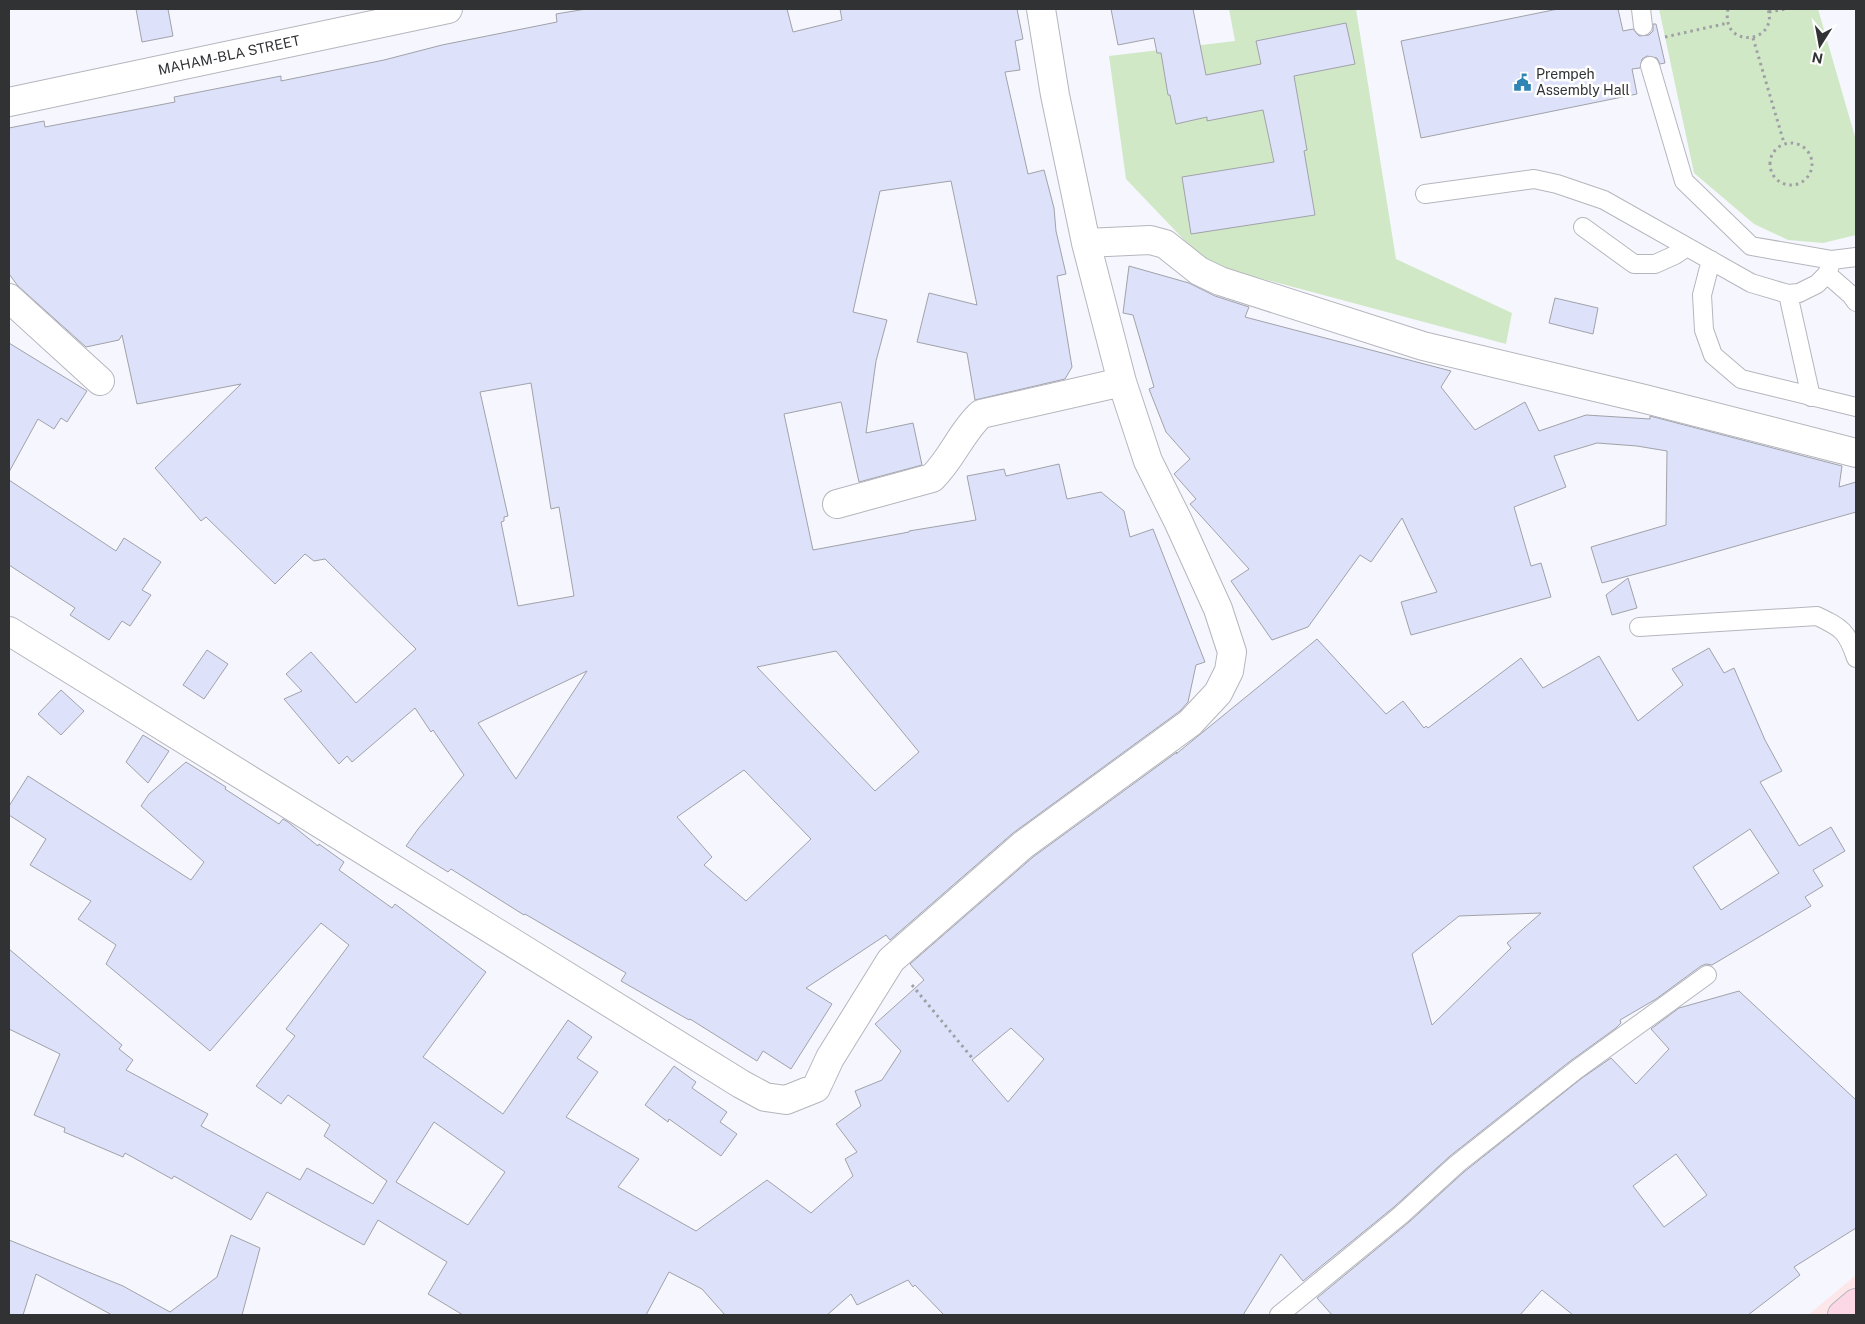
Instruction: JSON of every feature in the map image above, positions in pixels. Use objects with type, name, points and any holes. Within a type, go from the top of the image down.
[{"type":"street","name":"MAHAM-BLA STREET","points":[[9,102],[448,9]]},
{"type":"street","points":[[9,631],[765,1097],[786,1100],[816,1088],[830,1058],[891,960],[1023,845],[1190,723],[1218,693],[1229,671],[1232,652],[1218,609],[1178,521],[1148,462],[1122,382],[1086,243],[1055,95],[1041,9]]},
{"type":"street","points":[[1086,243],[1150,240],[1170,247],[1199,270],[1220,281],[1423,346],[1645,399],[1856,453]]},
{"type":"street","points":[[9,298],[100,381]]},
{"type":"street","points":[[837,504],[932,478],[940,471],[971,423],[981,414],[1122,382]]},
{"type":"street","points":[[1842,1315],[1856,1303]]},
{"type":"lane","points":[[1641,9],[1643,26]]},
{"type":"lane","points":[[1650,66],[1684,181],[1751,246],[1830,267],[1856,302]]},
{"type":"lane","points":[[1425,194],[1534,179],[1557,184],[1604,200],[1751,283],[1788,294],[1799,293],[1817,284],[1830,267],[1856,257]]},
{"type":"lane","points":[[1583,227],[1634,264],[1655,264],[1687,247]]},
{"type":"lane","points":[[1711,260],[1702,295],[1704,330],[1713,355],[1741,379],[1856,407]]},
{"type":"lane","points":[[1788,294],[1811,397]]},
{"type":"lane","points":[[1639,627],[1816,616],[1834,624],[1849,637],[1856,658]]},
{"type":"lane","points":[[1279,1315],[1401,1215],[1472,1152],[1576,1070],[1707,975]]},
{"type":"path","points":[[1728,9],[1728,23],[1734,33],[1743,38],[1753,38],[1761,34],[1768,26],[1770,17],[1768,10],[1786,9]]},
{"type":"path","points":[[1664,38],[1728,23]]},
{"type":"path","points":[[1753,38],[1784,143]]},
{"type":"path","points":[[1794,142],[1803,146],[1810,153],[1811,171],[1806,179],[1797,184],[1788,185],[1779,181],[1772,174],[1771,156],[1776,148],[1784,143],[1794,142]]},
{"type":"path","points":[[891,960],[973,1059]]},
{"type":"shaded area","points":[[1856,1275],[1856,1315],[1808,1315]]},
{"type":"green space","points":[[1229,9],[1356,9],[1396,259],[1512,313],[1506,344],[1207,264],[1126,179],[1109,56],[1235,41]]},
{"type":"green space","points":[[1659,9],[1818,9],[1856,140],[1856,235],[1823,243],[1788,240],[1754,224],[1694,173]]},
{"type":"building","points":[[136,9],[168,9],[173,36],[142,42]]},
{"type":"building","points":[[586,9],[787,9],[793,32],[842,20],[840,9],[1017,9],[1023,39],[1015,41],[1020,70],[1005,72],[1028,174],[1044,170],[1054,208],[1056,231],[1066,274],[1057,276],[1072,367],[1065,379],[975,400],[967,353],[917,342],[929,293],[977,305],[951,181],[880,191],[853,312],[887,320],[876,361],[866,433],[913,423],[922,465],[859,482],[841,402],[784,414],[813,550],[976,520],[967,476],[1004,469],[1006,476],[1059,464],[1067,499],[1101,492],[1124,511],[1130,537],[1153,529],[1205,662],[1196,665],[1188,702],[1180,711],[1013,833],[890,940],[886,935],[806,988],[832,1004],[791,1069],[763,1051],[757,1061],[690,1019],[621,981],[626,973],[524,915],[451,869],[448,872],[406,846],[464,775],[433,730],[431,732],[415,708],[352,762],[347,756],[339,764],[284,699],[302,691],[286,674],[311,652],[356,703],[416,649],[325,559],[314,561],[305,554],[275,584],[206,517],[201,521],[155,468],[241,384],[137,404],[122,335],[119,340],[86,347],[18,286],[9,274],[9,128],[44,121],[45,127],[175,102],[174,97],[281,76],[281,81],[384,60],[442,45],[557,22],[556,14]],"holes":[[[531,383],[551,509],[559,507],[574,596],[518,606],[501,522],[504,521],[504,517],[508,516],[480,392]],[[836,651],[919,752],[875,791],[757,667]],[[587,671],[516,779],[478,723]],[[744,770],[811,839],[746,901],[704,865],[712,857],[677,817]]]},
{"type":"building","points":[[1111,9],[1193,9],[1206,75],[1261,64],[1256,41],[1346,23],[1355,64],[1294,76],[1307,150],[1304,151],[1315,215],[1191,234],[1182,177],[1274,162],[1263,110],[1207,121],[1207,117],[1176,124],[1170,95],[1168,95],[1161,53],[1157,53],[1154,38],[1118,45]]},
{"type":"building","name":"Prempeh Assembly Hall","points":[[1558,9],[1618,9],[1623,31],[1633,29],[1639,36],[1649,35],[1653,31],[1653,24],[1656,24],[1665,63],[1660,64],[1657,58],[1647,56],[1642,59],[1640,68],[1632,69],[1637,94],[1421,138],[1401,41]]},
{"type":"building","points":[[1129,266],[1189,283],[1215,296],[1249,307],[1245,317],[1451,371],[1441,387],[1475,430],[1525,402],[1539,431],[1586,415],[1650,419],[1650,416],[1842,466],[1839,487],[1856,482],[1856,512],[1602,583],[1591,547],[1666,525],[1667,451],[1637,446],[1597,443],[1554,456],[1566,487],[1514,507],[1531,566],[1541,563],[1551,597],[1411,635],[1401,602],[1437,592],[1402,518],[1371,562],[1360,555],[1308,627],[1272,640],[1231,581],[1249,569],[1190,504],[1196,499],[1174,474],[1190,459],[1166,432],[1149,389],[1154,387],[1133,315],[1123,313]]},
{"type":"building","points":[[1555,298],[1598,308],[1593,334],[1549,323]]},
{"type":"building","points":[[9,343],[87,391],[67,422],[61,418],[54,429],[38,419],[9,472]]},
{"type":"building","points":[[9,480],[116,551],[124,538],[161,562],[142,590],[151,595],[130,626],[122,621],[109,640],[70,615],[75,608],[9,565]]},
{"type":"building","points":[[1628,578],[1637,608],[1612,615],[1606,595]]},
{"type":"building","points":[[1317,639],[1386,714],[1403,701],[1424,728],[1426,726],[1428,728],[1521,658],[1543,688],[1599,656],[1638,721],[1683,685],[1672,669],[1709,648],[1724,673],[1734,668],[1765,740],[1782,771],[1760,782],[1799,846],[1831,827],[1845,851],[1813,870],[1823,886],[1805,897],[1811,906],[1712,965],[1706,964],[1701,966],[1656,999],[1620,1020],[1621,1023],[1616,1028],[1569,1062],[1450,1156],[1394,1207],[1303,1281],[1281,1254],[1243,1315],[944,1315],[915,1285],[913,1287],[908,1280],[857,1305],[851,1294],[827,1315],[725,1315],[702,1289],[669,1272],[646,1315],[463,1315],[428,1294],[447,1262],[378,1220],[364,1245],[267,1192],[251,1220],[174,1176],[172,1179],[125,1153],[123,1157],[64,1132],[65,1128],[34,1115],[60,1054],[9,1029],[9,949],[122,1045],[119,1049],[133,1060],[126,1070],[208,1114],[201,1126],[300,1180],[307,1168],[373,1204],[387,1181],[324,1136],[330,1125],[288,1095],[281,1104],[256,1086],[295,1036],[286,1029],[349,945],[321,923],[210,1051],[106,964],[116,945],[78,919],[91,901],[30,865],[46,839],[9,815],[9,806],[28,776],[191,880],[204,862],[141,806],[149,794],[186,762],[279,824],[283,819],[288,822],[318,846],[319,844],[344,862],[339,870],[392,908],[395,904],[486,972],[423,1057],[503,1114],[568,1020],[592,1037],[577,1058],[598,1072],[566,1117],[639,1159],[618,1187],[696,1231],[767,1180],[811,1213],[853,1176],[845,1159],[857,1152],[836,1124],[861,1106],[855,1091],[882,1080],[901,1051],[875,1024],[924,980],[910,964],[1033,857],[1177,752],[1176,754]],"holes":[[[1750,829],[1779,873],[1721,910],[1693,867]],[[1541,913],[1507,943],[1511,948],[1432,1025],[1412,954],[1459,916]],[[1011,1028],[1044,1059],[1008,1102],[972,1060]],[[434,1122],[505,1172],[468,1225],[396,1182]]]},
{"type":"building","points":[[207,650],[228,664],[204,699],[183,685]]},
{"type":"building","points":[[61,690],[84,711],[61,735],[38,714]]},
{"type":"building","points":[[143,735],[169,751],[148,783],[126,762]]},
{"type":"building","points":[[1739,991],[1856,1100],[1856,1228],[1794,1267],[1800,1275],[1748,1315],[1573,1315],[1542,1290],[1520,1315],[1332,1315],[1317,1298],[1408,1223],[1464,1172],[1582,1078],[1611,1058],[1636,1084],[1669,1049],[1651,1029],[1679,1008]],"holes":[[[1676,1154],[1707,1195],[1664,1227],[1633,1186]]]},
{"type":"building","points":[[674,1066],[696,1082],[692,1088],[727,1112],[720,1122],[737,1134],[721,1156],[669,1119],[668,1122],[645,1105]]},
{"type":"building","points":[[231,1235],[260,1248],[242,1315],[112,1315],[36,1274],[23,1315],[9,1315],[9,1240],[123,1286],[170,1312],[217,1277]]},
{"type":"place","name":"Prempeh Assembly Hall","points":[[1522,82]]}]
